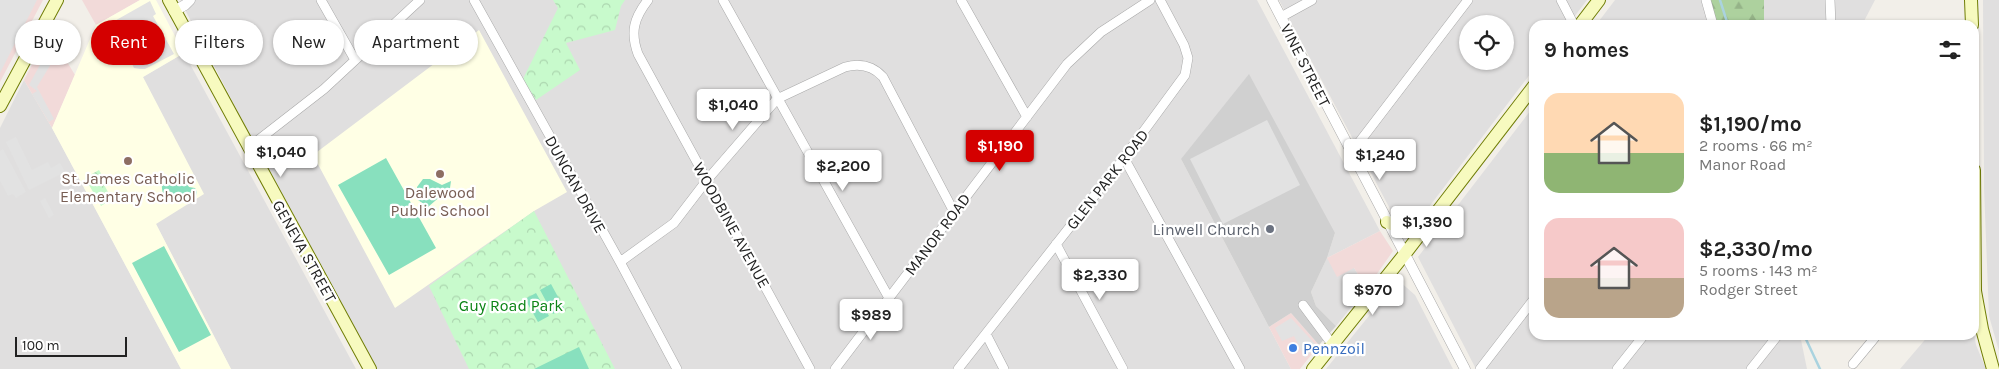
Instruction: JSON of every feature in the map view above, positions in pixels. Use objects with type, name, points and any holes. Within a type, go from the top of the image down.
[{"type":"main road","points":[[0,106],[57,0]]},
{"type":"main road","points":[[1584,20],[1599,0]]},
{"type":"main road","points":[[1971,0],[1972,20]]},
{"type":"main road","name":"GENEVA STREET","points":[[172,5],[248,148],[370,369]]},
{"type":"main road","points":[[1318,366],[1332,344],[1404,255],[1529,92]]},
{"type":"main road","points":[[1387,222],[1401,228],[1427,225]]},
{"type":"main road","points":[[1979,313],[1993,369]]},
{"type":"street","points":[[172,5],[185,5],[190,0]]},
{"type":"street","points":[[321,0],[354,58]]},
{"type":"street","points":[[398,20],[420,0]]},
{"type":"street","name":"DUNCAN DRIVE","points":[[474,0],[620,262],[677,369]]},
{"type":"street","name":"WOODBINE AVENUE","points":[[648,0],[637,14],[633,41],[638,54],[810,369]]},
{"type":"street","points":[[724,0],[889,298]]},
{"type":"street","points":[[961,0],[1027,117]]},
{"type":"street","name":"MANOR ROAD","points":[[835,369],[1067,64],[1080,50],[1120,18],[1150,0]]},
{"type":"street","name":"GLEN PARK ROAD","points":[[958,369],[1124,158],[1186,75],[1188,58],[1184,45],[1160,0]]},
{"type":"street","name":"VINE STREET","points":[[1272,0],[1465,369]]},
{"type":"street","points":[[1281,17],[1312,0]]},
{"type":"street","points":[[1351,153],[1468,0]]},
{"type":"street","points":[[1561,0],[1571,20]]},
{"type":"street","points":[[1706,0],[1712,20]]},
{"type":"street","points":[[1830,0],[1831,20]]},
{"type":"street","points":[[248,148],[324,89],[354,61]]},
{"type":"street","points":[[620,262],[674,223],[707,180],[777,98],[845,67],[857,64],[876,69],[884,77],[954,212]]},
{"type":"street","points":[[1124,158],[1240,369]]},
{"type":"street","points":[[1056,244],[1124,369]]},
{"type":"street","points":[[1303,305],[1332,344]]},
{"type":"street","points":[[1480,369],[1529,306]]},
{"type":"street","points":[[986,334],[1004,369]]},
{"type":"street","points":[[1617,369],[1640,340]]},
{"type":"street","points":[[1751,369],[1774,340]]},
{"type":"street","points":[[1853,364],[1872,340]]},
{"type":"shaded area","points":[[0,0],[43,0],[33,20],[15,20],[15,53],[0,82]]},
{"type":"shaded area","points":[[0,0],[37,0],[27,20],[15,20],[15,43],[0,73]]},
{"type":"shaded area","points":[[82,0],[140,0],[105,20],[93,20]]},
{"type":"shaded area","name":"St. James Catholic Elementary School","points":[[140,0],[156,0],[175,36],[175,58],[165,64],[165,20],[105,20]]},
{"type":"shaded area","points":[[180,0],[1257,0],[1380,231],[1327,258],[1335,233],[1181,159],[1291,369],[376,369],[214,65],[263,65],[263,20],[190,20]]},
{"type":"shaded area","points":[[1279,0],[1587,0],[1572,20],[1529,20],[1529,76],[1416,224],[1397,222]]},
{"type":"shaded area","points":[[1615,0],[1704,0],[1710,20],[1600,20]]},
{"type":"shaded area","points":[[1764,0],[1875,0],[1865,20],[1764,20]]},
{"type":"shaded area","points":[[1983,0],[1999,0],[1999,351],[1989,316],[1984,188]]},
{"type":"shaded area","points":[[150,1],[156,14],[153,16],[155,20],[116,20]]},
{"type":"shaded area","name":"Dalewood Public School","points":[[478,31],[567,192],[534,211],[395,308],[313,155],[433,65],[478,65]]},
{"type":"shaded area","name":"St. James Catholic Elementary School","points":[[91,37],[91,65],[164,65],[143,77],[204,194],[156,224],[231,369],[181,369],[52,128],[79,65],[81,65],[81,60]]},
{"type":"shaded area","points":[[165,38],[174,54],[165,59]]},
{"type":"shaded area","points":[[175,58],[175,65],[191,65],[356,369],[231,369],[156,224],[143,77]]},
{"type":"shaded area","points":[[32,65],[69,65],[75,75],[52,128],[24,80]]},
{"type":"shaded area","points":[[40,65],[50,65],[37,87],[54,119],[49,122],[32,94],[37,91],[29,85]]},
{"type":"shaded area","points":[[133,65],[153,65],[145,69],[134,68]]},
{"type":"shaded area","points":[[1249,74],[1335,233],[1327,258],[1311,292],[1316,306],[1336,326],[1319,345],[1291,313],[1269,327],[1181,159]]},
{"type":"shaded area","points":[[24,80],[52,128],[181,369],[0,369],[0,128]]},
{"type":"shaded area","points":[[1529,113],[1529,340],[1801,340],[1807,369],[1476,369],[1418,257]]},
{"type":"shaded area","points":[[1267,120],[1300,185],[1223,224],[1190,159]]},
{"type":"shaded area","points":[[16,137],[32,170],[48,162],[51,168],[60,163],[65,172],[29,190],[6,142]]},
{"type":"shaded area","points":[[3,149],[26,192],[16,198],[13,194],[8,196],[0,181],[0,151]]},
{"type":"shaded area","points":[[45,198],[54,215],[49,218],[40,201]]},
{"type":"shaded area","points":[[1380,231],[1393,251],[1367,288],[1354,268],[1337,277],[1327,258]]},
{"type":"shaded area","points":[[1327,258],[1354,268],[1367,288],[1336,326],[1316,306],[1311,292]]},
{"type":"shaded area","points":[[1398,280],[1415,295],[1453,369],[1326,369]]},
{"type":"shaded area","points":[[1291,313],[1319,345],[1300,369],[1291,369],[1269,327]]},
{"type":"shaded area","points":[[1291,318],[1317,346],[1305,358],[1294,336],[1282,341],[1275,328]]},
{"type":"shaded area","points":[[1925,340],[1975,340],[1986,369],[1900,369]]},
{"type":"green space","points":[[553,0],[625,0],[621,6],[615,30],[566,43],[580,70],[536,100],[523,79],[558,8]]},
{"type":"green space","points":[[1704,0],[1764,0],[1764,20],[1710,20]]},
{"type":"green space","points":[[386,158],[436,248],[389,275],[338,185]]},
{"type":"green space","points":[[99,170],[103,177],[103,183],[112,199],[101,206],[85,178]]},
{"type":"green space","points":[[180,173],[189,187],[195,188],[197,192],[196,196],[192,198],[190,195],[173,203],[164,195],[162,182],[167,177]]},
{"type":"green space","points":[[423,179],[430,179],[442,185],[451,181],[450,188],[428,207],[418,200],[417,187]]},
{"type":"green space","name":"Guy Road Park","points":[[534,211],[615,369],[469,369],[429,286]]},
{"type":"green space","points":[[164,246],[211,335],[179,352],[132,263]]},
{"type":"green space","points":[[551,284],[564,308],[553,314],[540,290]]},
{"type":"green space","points":[[536,293],[549,316],[538,322],[525,299]]},
{"type":"green space","points":[[579,347],[589,369],[534,369]]},
{"type":"waterway","points":[[1720,0],[1726,20]]},
{"type":"waterway","points":[[1806,340],[1820,369]]},
{"type":"place","name":"St. James Catholic Elementary School","points":[[128,161]]},
{"type":"place","name":"Dalewood Public School","points":[[440,174]]},
{"type":"place","name":"Linwell Church","points":[[1270,229]]},
{"type":"place","name":"Pennzoil","points":[[1293,348]]}]
